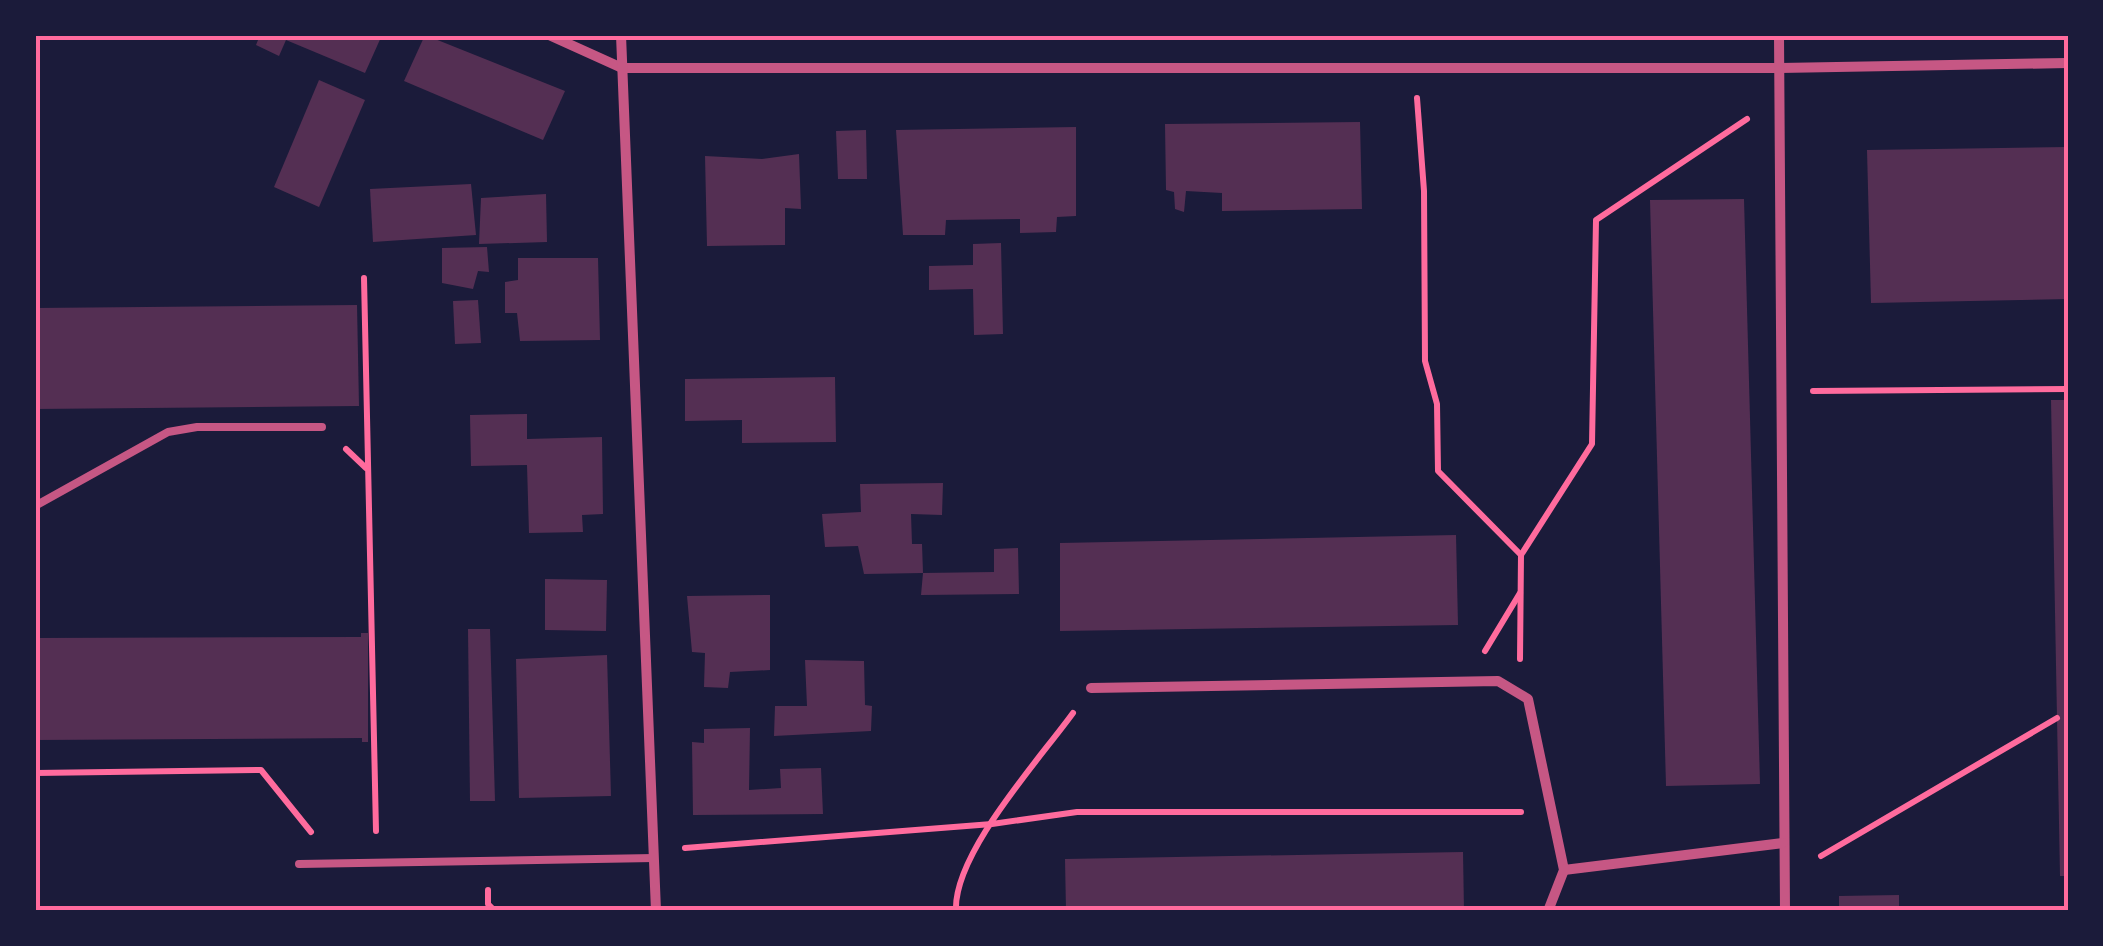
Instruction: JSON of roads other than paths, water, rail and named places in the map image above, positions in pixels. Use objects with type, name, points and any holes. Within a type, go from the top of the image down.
[{"type":"street","points":[[549,35],[622,68],[1780,68],[2068,62]]},
{"type":"street","points":[[622,35],[656,911]]},
{"type":"street","points":[[1780,35],[1785,911]]},
{"type":"street","points":[[1091,688],[1498,680],[1528,699],[1564,870],[1548,911]]},
{"type":"street","points":[[1564,870],[1783,844]]},
{"type":"lane","points":[[35,506],[168,432],[197,427],[322,428]]},
{"type":"lane","points":[[300,864],[653,855]]}]
